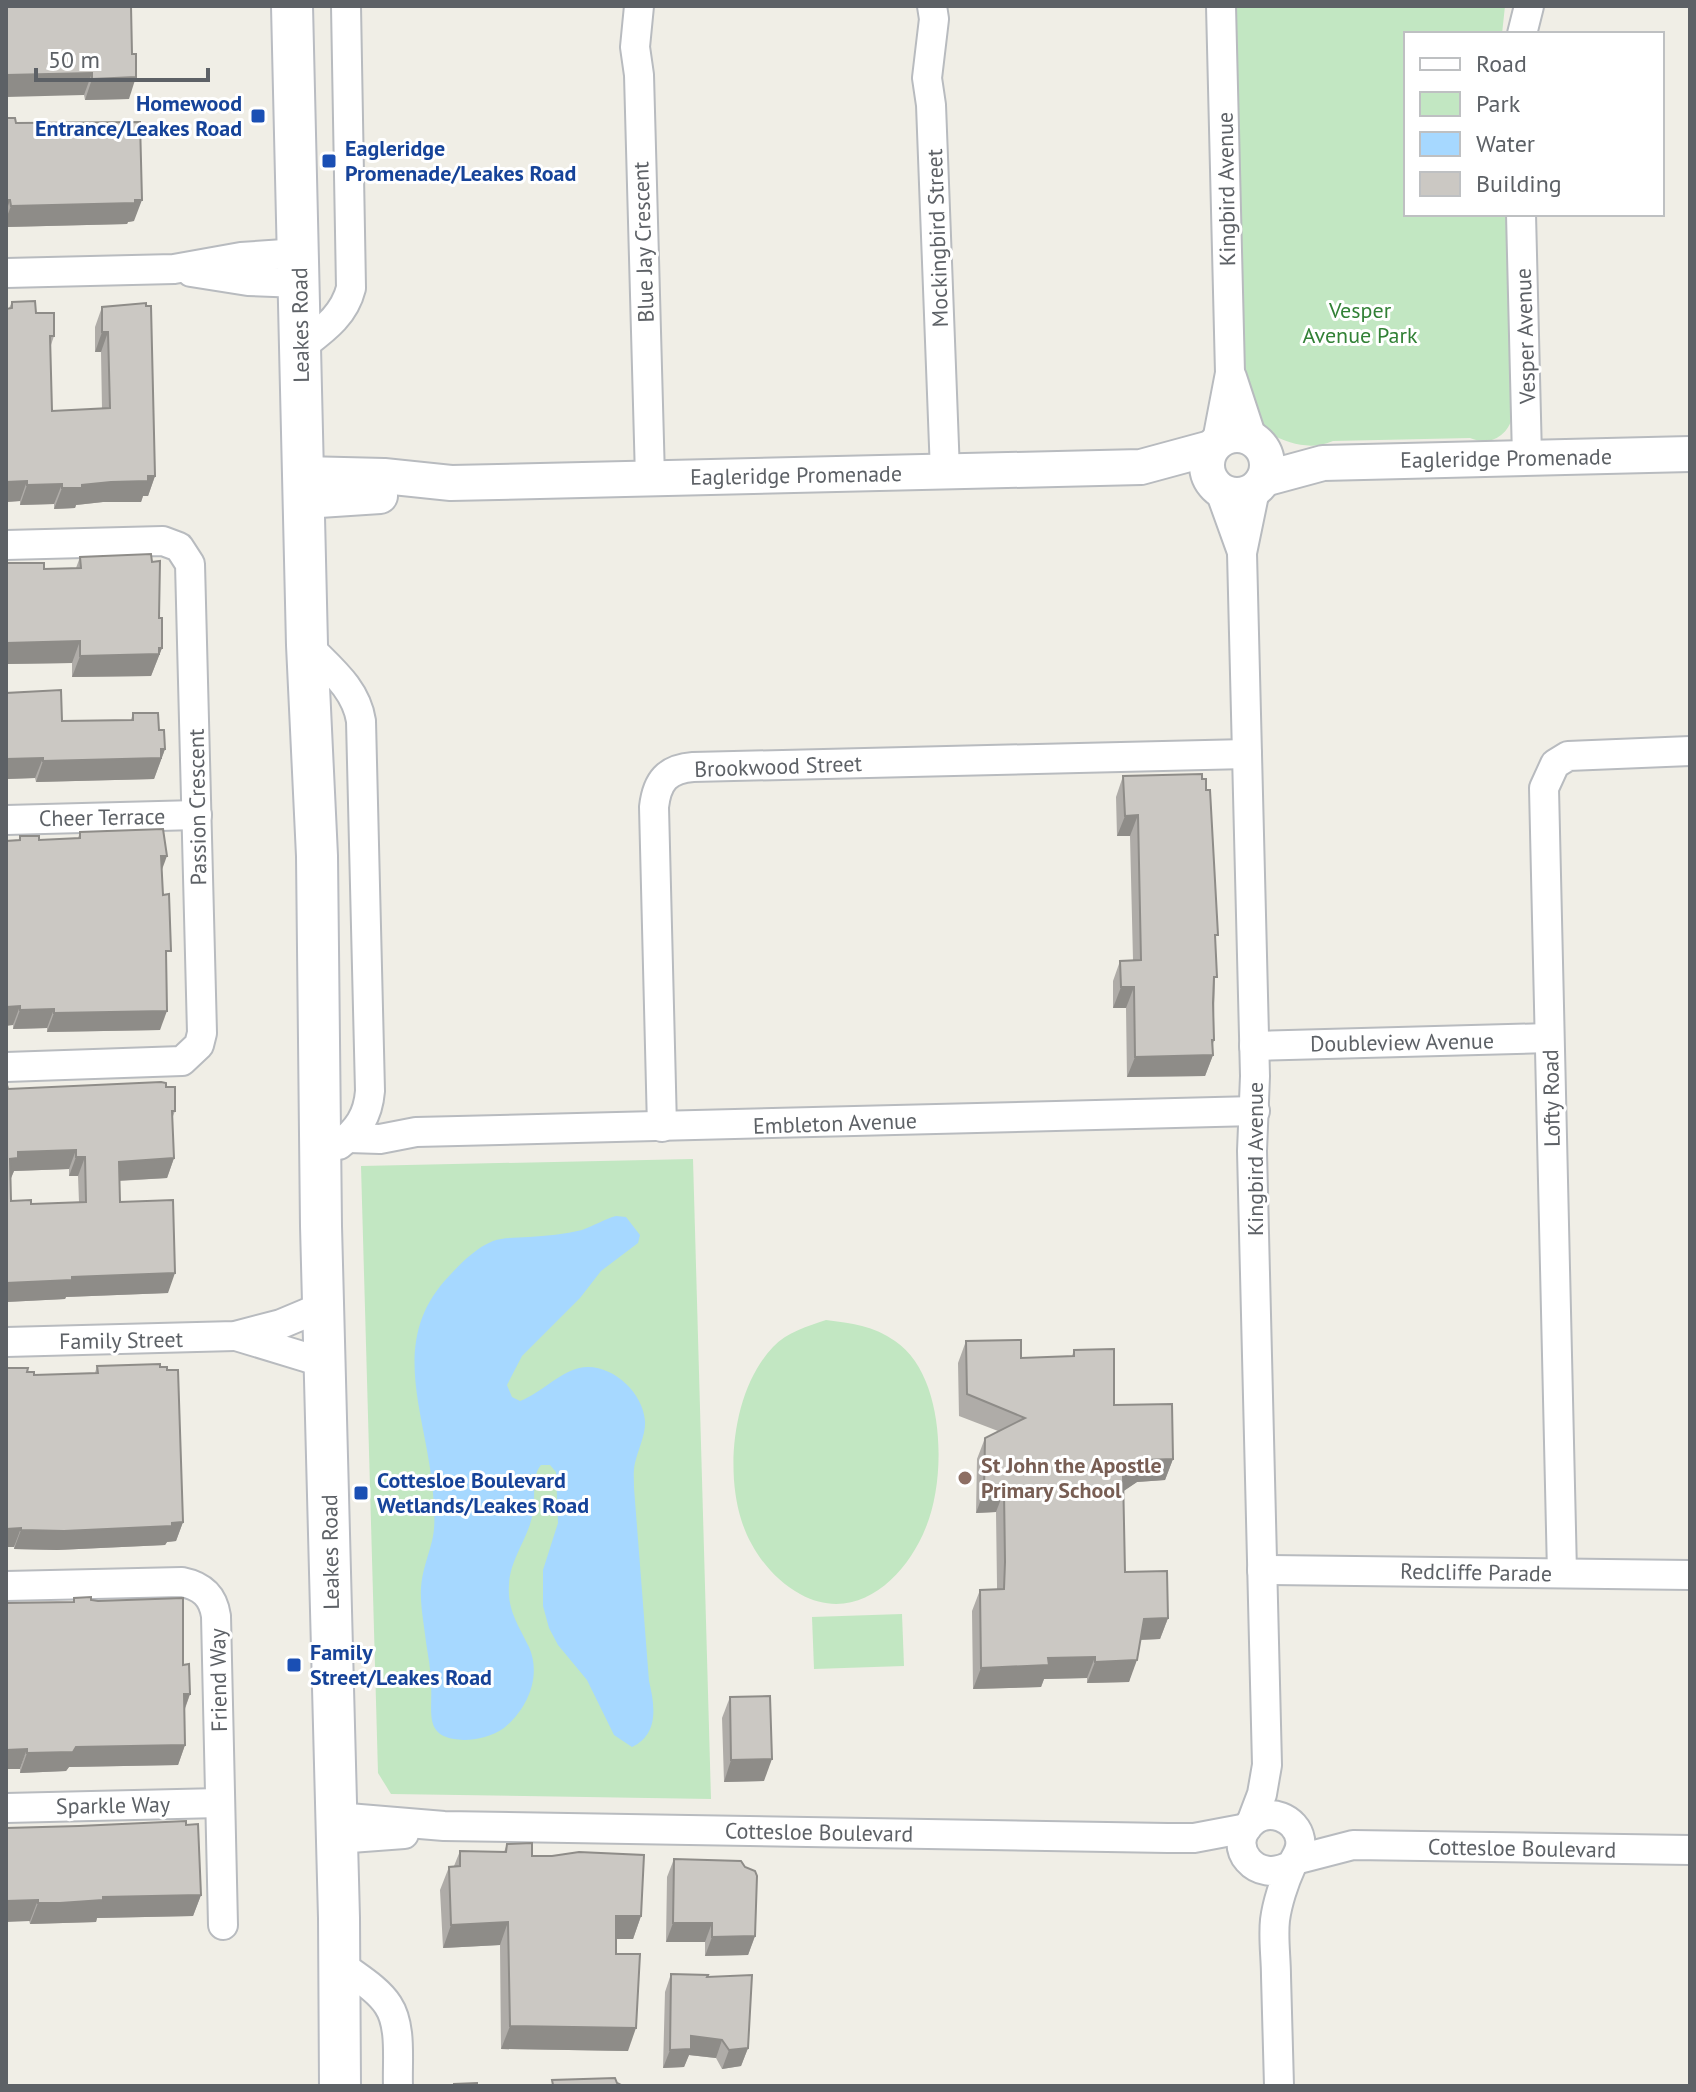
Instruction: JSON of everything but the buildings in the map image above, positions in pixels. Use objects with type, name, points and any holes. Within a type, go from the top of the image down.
[{"type":"main road","name":"Leakes Road","points":[[292,6],[307,645],[334,1150],[324,1306],[340,1964],[340,2086]]},
{"type":"street","points":[[301,347],[331,324],[343,309],[351,288],[346,6]]},
{"type":"street","name":"Blue Jay Crescent","points":[[639,6],[635,47],[639,75],[650,478]]},
{"type":"street","name":"Mockingbird Street","points":[[932,6],[932,43],[927,78],[931,105],[945,472]]},
{"type":"street","name":"Kingbird Avenue","points":[[1214,444],[1230,373],[1221,6]]},
{"type":"street","points":[[1510,32],[1514,6]]},
{"type":"street","points":[[1522,32],[1529,6]]},
{"type":"street","name":"Vesper Avenue","points":[[1521,216],[1527,457]]},
{"type":"street","points":[[6,273],[174,269],[248,281],[299,268]]},
{"type":"street","name":"Kingbird Avenue","points":[[1230,373],[1255,440]]},
{"type":"street","points":[[1234,434],[1255,440],[1267,460],[1259,484],[1238,495],[1218,489],[1207,473],[1208,456],[1214,444],[1234,434]]},
{"type":"street","name":"Eagleridge Promenade","points":[[1255,440],[1323,463]]},
{"type":"street","name":"Eagleridge Promenade","points":[[304,488],[385,496],[451,483],[1141,467],[1214,444]]},
{"type":"street","name":"Eagleridge Promenade","points":[[1259,484],[1323,463],[1690,454]]},
{"type":"street","name":"Eagleridge Promenade","points":[[1141,467],[1218,489]]},
{"type":"street","name":"Kingbird Avenue","points":[[1249,1826],[1262,1794],[1267,1765],[1242,553],[1259,484]]},
{"type":"street","name":"Kingbird Avenue","points":[[1218,489],[1242,553]]},
{"type":"street","name":"Passion Crescent","points":[[6,545],[163,541],[174,544],[184,552],[192,571],[202,1033],[199,1045],[182,1061],[6,1067]]},
{"type":"street","points":[[307,645],[353,694],[361,721],[370,1091],[369,1106],[363,1121],[334,1150]]},
{"type":"street","name":"Lofty Road","points":[[1562,1573],[1544,788],[1550,771],[1561,759],[1577,754],[1690,751]]},
{"type":"street","name":"Brookwood Street","points":[[662,1127],[654,807],[658,785],[670,772],[693,767],[1247,754]]},
{"type":"street","name":"Cheer Terrace","points":[[6,820],[197,815]]},
{"type":"street","name":"Doubleview Avenue","points":[[1254,1046],[1549,1038]]},
{"type":"street","points":[[370,1091],[383,1114],[399,1127],[416,1132]]},
{"type":"street","name":"Embleton Avenue","points":[[334,1150],[416,1132],[1255,1111]]},
{"type":"street","name":"Family Street","points":[[6,1342],[235,1336],[281,1324],[324,1306]]},
{"type":"street","name":"Family Street","points":[[235,1336],[325,1363]]},
{"type":"street","name":"Redcliffe Parade","points":[[1262,1570],[1690,1575]]},
{"type":"street","name":"Friend Way","points":[[6,1586],[182,1582],[193,1584],[209,1595],[215,1605],[216,1616],[223,1925]]},
{"type":"street","name":"Kingbird Avenue","points":[[1267,1765],[1294,1826]]},
{"type":"street","name":"Sparkle Way","points":[[6,1808],[220,1803]]},
{"type":"street","points":[[1275,1920],[1243,1847],[1249,1826],[1258,1817],[1277,1815],[1294,1826],[1300,1844],[1275,1920],[1279,2086]]},
{"type":"street","name":"Cottesloe Boulevard","points":[[336,1828],[388,1837],[444,1826],[1194,1838],[1249,1826]]},
{"type":"street","name":"Cottesloe Boulevard","points":[[1294,1826],[1353,1845]]},
{"type":"street","name":"Cottesloe Boulevard","points":[[1194,1838],[1252,1866]]},
{"type":"street","name":"Cottesloe Boulevard","points":[[1293,1862],[1353,1845],[1690,1850]]},
{"type":"street","points":[[1252,1866],[1274,1873],[1293,1862]]},
{"type":"street","points":[[340,1964],[388,2004],[396,2025],[398,2086]]},
{"type":"green space","name":"Vesper Avenue Park","points":[[1234,6],[1505,6],[1502,32],[1404,32],[1404,216],[1509,216],[1513,413],[1504,433],[1485,441],[1470,438],[1333,441],[1315,446],[1305,445],[1286,441],[1260,428],[1244,386]]},
{"type":"green space","points":[[693,1159],[711,1799],[391,1794],[378,1773],[361,1166]]},
{"type":"green space","points":[[826,1320],[879,1332],[912,1356],[924,1377],[932,1401],[939,1455],[933,1506],[917,1546],[906,1563],[876,1591],[859,1600],[840,1604],[821,1602],[800,1594],[780,1580],[763,1562],[741,1519],[734,1476],[736,1429],[749,1384],[760,1364],[785,1337]]},
{"type":"green space","points":[[902,1614],[904,1666],[814,1669],[812,1617]]},
{"type":"water","points":[[616,1216],[626,1217],[640,1235],[638,1243],[601,1271],[580,1298],[522,1356],[507,1385],[512,1397],[520,1401],[571,1371],[590,1367],[602,1369],[631,1389],[643,1410],[645,1426],[634,1466],[634,1488],[653,1700],[651,1727],[647,1735],[632,1747],[614,1735],[587,1680],[558,1645],[549,1628],[543,1606],[543,1570],[558,1523],[556,1472],[550,1465],[541,1465],[535,1481],[531,1521],[509,1585],[512,1610],[533,1658],[530,1692],[519,1712],[500,1731],[464,1740],[441,1735],[432,1722],[421,1601],[434,1517],[415,1379],[415,1352],[420,1326],[431,1300],[450,1275],[487,1244],[502,1239],[576,1231]]},
{"type":"place","name":"Homewood Entrance/Leakes Road","points":[[258,116]]},
{"type":"place","name":"Eagleridge Promenade/Leakes Road","points":[[329,161]]},
{"type":"place","name":"St John the Apostle Primary School","points":[[965,1478]]},
{"type":"place","name":"Cottesloe Boulevard Wetlands/Leakes Road","points":[[361,1493]]},
{"type":"place","name":"Family Street/Leakes Road","points":[[294,1665]]}]
